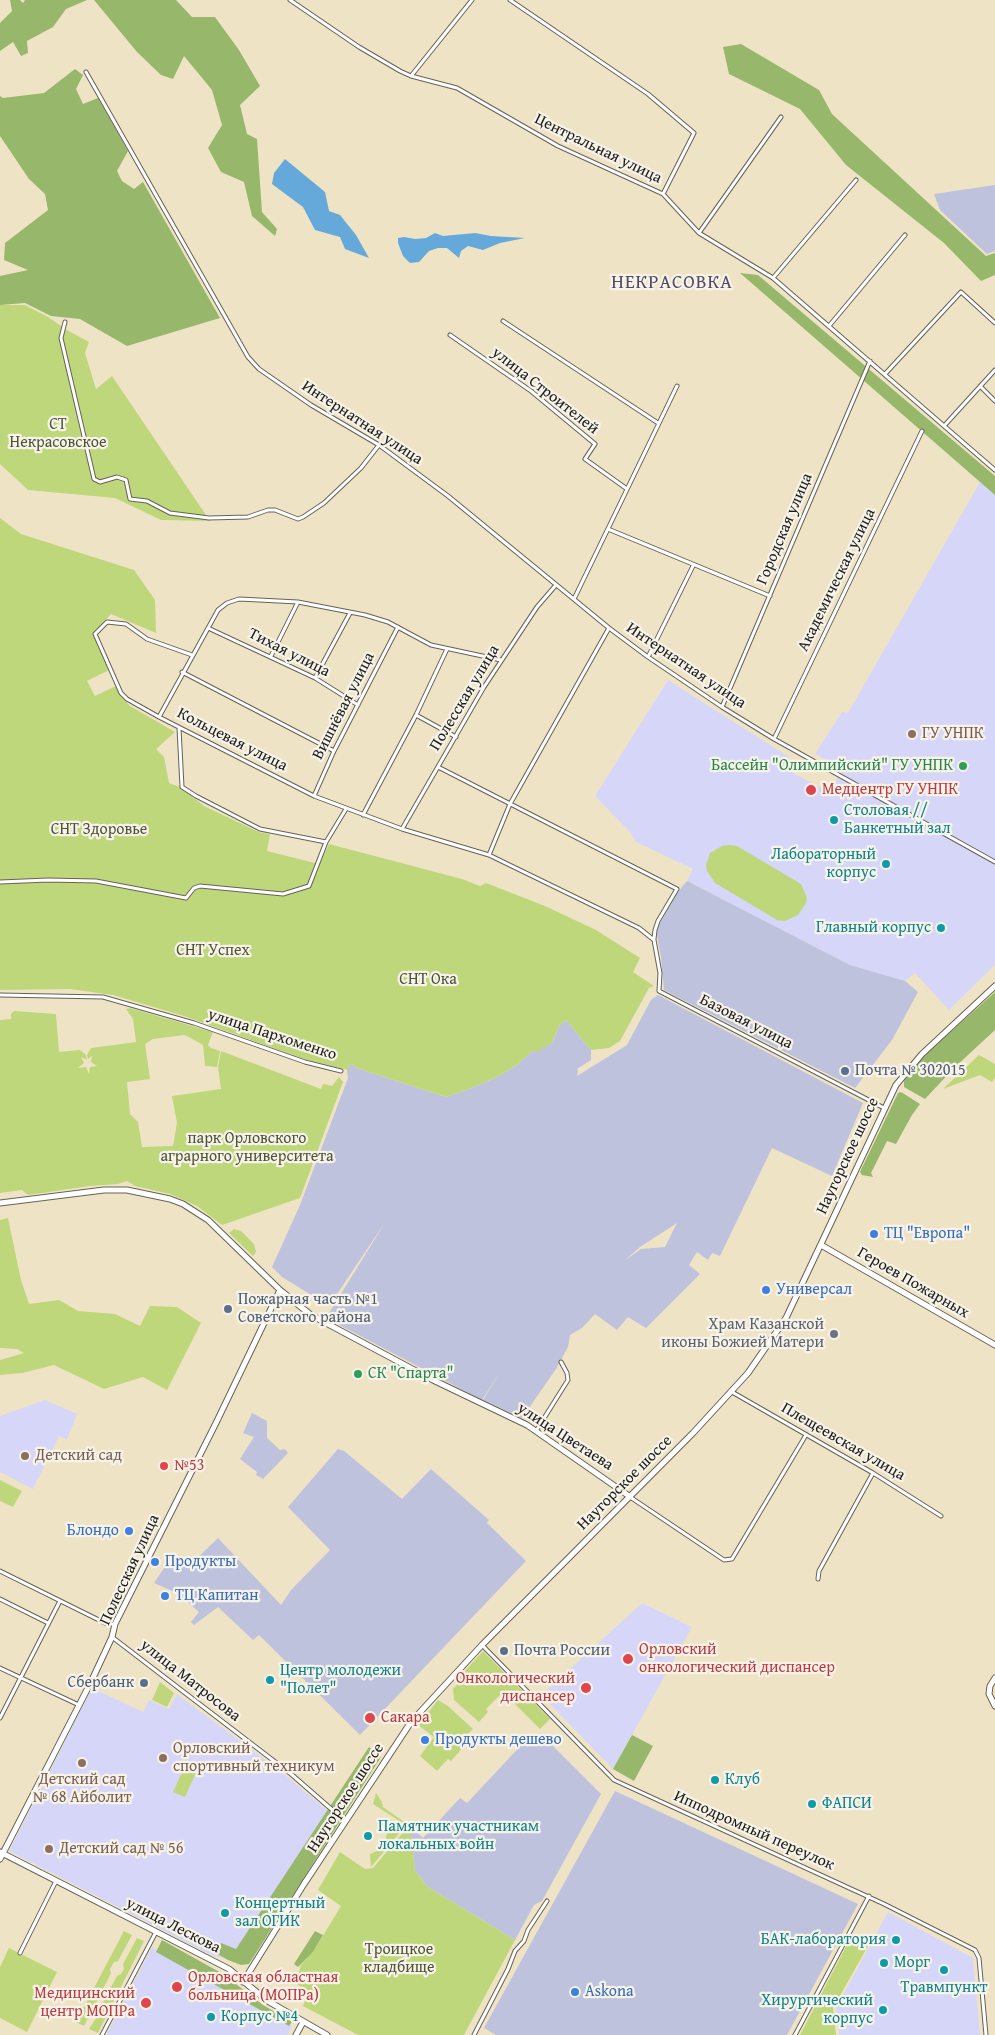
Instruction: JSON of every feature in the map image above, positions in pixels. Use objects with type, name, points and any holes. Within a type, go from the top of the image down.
[{"type":"main road","name":"Наугорское шоссе","points":[[243,1982],[345,1821],[411,1722],[482,1646],[732,1392],[756,1363],[786,1318],[896,1085],[912,1063],[995,986]]},
{"type":"main road","name":"улица Цветаева","points":[[0,1203],[104,1190],[135,1191],[170,1199],[195,1211],[208,1220],[280,1290],[316,1318],[432,1380],[515,1418],[536,1430],[629,1496]]},
{"type":"main road","name":"Героев Пожарных","points":[[821,1246],[995,1345]]},
{"type":"main road","name":"Полесская улица","points":[[1,1855],[79,1705],[112,1637],[115,1624],[216,1424],[280,1290]]},
{"type":"main road","points":[[995,1678],[988,1694],[995,1706]]},
{"type":"main road","name":"улица Лескова","points":[[1,1855],[229,1969],[266,2000],[327,2035]]},
{"type":"main road","points":[[296,2035],[303,2022]]},
{"type":"street","name":"Центральная улица","points":[[290,0],[359,47],[411,76],[457,88],[558,146],[663,194],[699,233],[773,278],[995,470]]},
{"type":"street","points":[[411,76],[472,0]]},
{"type":"street","points":[[510,0],[648,94],[694,133],[663,194]]},
{"type":"street","name":"Интернатная улица","points":[[86,72],[253,364],[311,405],[379,445],[448,496],[609,628],[722,707],[774,739],[995,862]]},
{"type":"street","points":[[699,233],[782,117]]},
{"type":"street","points":[[773,278],[856,180]]},
{"type":"street","points":[[829,326],[905,235]]},
{"type":"street","points":[[885,374],[961,292],[995,323]]},
{"type":"street","points":[[503,320],[658,424]]},
{"type":"street","points":[[65,322],[61,338],[94,479],[100,482],[117,477],[126,480],[130,499],[147,501],[170,513],[209,518],[248,517],[268,510],[276,510],[298,519],[324,503],[361,468],[379,445]]},
{"type":"street","name":"улица Строителей","points":[[450,335],[531,392],[595,444],[585,459],[627,489]]},
{"type":"street","name":"Городская улица","points":[[722,707],[870,361]]},
{"type":"street","points":[[944,426],[995,370]]},
{"type":"street","points":[[574,599],[677,386]]},
{"type":"street","points":[[980,386],[995,401]]},
{"type":"street","name":"Академическая улица","points":[[774,739],[922,431]]},
{"type":"street","points":[[608,528],[693,566],[770,596]]},
{"type":"street","points":[[648,657],[693,566]]},
{"type":"street","name":"Полесская улица","points":[[402,829],[501,660],[538,607],[556,585]]},
{"type":"street","name":"Кольцевая улица","points":[[501,660],[431,645],[375,617],[298,602],[234,601],[218,610],[182,672],[159,717],[314,796],[402,829],[489,855],[639,928],[654,940]]},
{"type":"street","points":[[271,656],[298,602]]},
{"type":"street","points":[[315,678],[350,613]]},
{"type":"street","points":[[159,717],[127,699],[121,693],[95,634],[107,622],[126,624],[147,639],[192,655]]},
{"type":"street","name":"Вишнёвая улица","points":[[314,796],[334,751],[398,627]]},
{"type":"street","name":"Тихая улица","points":[[208,628],[315,678],[358,705]]},
{"type":"street","points":[[489,855],[510,804],[609,628]]},
{"type":"street","points":[[363,815],[416,716],[447,649]]},
{"type":"street","points":[[182,672],[334,751]]},
{"type":"street","points":[[416,716],[456,737]]},
{"type":"street","points":[[179,727],[182,787],[260,829],[326,842]]},
{"type":"street","points":[[438,767],[677,889],[658,921],[654,940]]},
{"type":"street","points":[[0,882],[96,881],[186,898],[194,888],[200,886],[283,894],[309,886],[326,842],[346,808]]},
{"type":"street","name":"Базовая улица","points":[[654,940],[660,973],[659,991],[884,1108]]},
{"type":"street","name":"улица Пархоменко","points":[[0,995],[103,996],[194,1023],[305,1062],[341,1071]]},
{"type":"street","points":[[536,1430],[568,1380],[562,1362]]},
{"type":"street","name":"Плещеевская улица","points":[[732,1392],[873,1473],[941,1516]]},
{"type":"street","name":"улица Цветаева","points":[[629,1496],[724,1560],[734,1557],[806,1435]]},
{"type":"street","points":[[818,1579],[820,1571],[873,1473]]},
{"type":"street","points":[[0,1571],[107,1624],[115,1624]]},
{"type":"street","points":[[0,1599],[48,1623]]},
{"type":"street","points":[[0,1718],[60,1601]]},
{"type":"street","name":"улица Матросова","points":[[112,1637],[291,1774],[345,1821]]},
{"type":"street","name":"Ипподромный переулок","points":[[482,1646],[614,1780],[869,1896],[975,1950],[979,1958],[986,2035]]},
{"type":"street","points":[[0,1668],[79,1705]]},
{"type":"street","points":[[20,1953],[56,1881]]},
{"type":"street","points":[[795,2035],[869,1896]]},
{"type":"street","points":[[474,2035],[504,1977],[515,1951],[524,1941],[528,1930],[547,1901]]},
{"type":"street","points":[[102,2035],[156,1932]]},
{"type":"shaded area","points":[[995,185],[995,251],[987,254],[940,210],[934,194]]},
{"type":"shaded area","name":"ГУ УНПК","points":[[980,482],[995,495],[995,965],[949,1010],[915,973],[905,981],[850,965],[687,881],[693,869],[636,842],[630,832],[595,796],[668,680],[789,757],[785,765],[793,769],[791,772],[829,792],[843,769],[815,754],[842,712],[848,713]]},
{"type":"shaded area","points":[[687,881],[850,965],[905,981],[918,992],[892,1040],[855,1088],[664,990],[656,930],[677,893]]},
{"type":"shaded area","points":[[658,995],[863,1103],[832,1176],[772,1148],[720,1256],[712,1253],[708,1260],[697,1252],[689,1265],[700,1274],[646,1328],[628,1317],[617,1330],[595,1314],[582,1328],[570,1335],[568,1347],[556,1369],[522,1418],[483,1400],[501,1371],[482,1400],[326,1318],[386,1221],[329,1306],[282,1277],[272,1267],[300,1205],[348,1078],[347,1071],[350,1064],[354,1065],[354,1067],[446,1097],[497,1077],[518,1064],[532,1051],[552,1043],[559,1026],[566,1020],[591,1050],[591,1060],[577,1069],[577,1076],[627,1045],[651,1000]],"holes":[[[677,1223],[665,1247],[641,1249],[624,1261],[640,1247]]]},
{"type":"shaded area","name":"Детский сад","points":[[45,1400],[77,1414],[67,1440],[59,1436],[33,1489],[0,1472],[0,1416]]},
{"type":"shaded area","points":[[252,1413],[267,1421],[267,1438],[280,1450],[285,1449],[288,1453],[263,1479],[256,1475],[257,1472],[240,1459],[254,1437],[243,1433]]},
{"type":"shaded area","points":[[338,1449],[344,1451],[402,1499],[431,1469],[489,1520],[487,1523],[526,1561],[360,1735],[259,1635],[253,1640],[218,1607],[194,1625],[191,1622],[199,1612],[179,1594],[154,1583],[170,1559],[187,1568],[218,1538],[281,1605],[291,1590],[330,1550],[288,1507]]},
{"type":"shaded area","name":"Орловский онкологический диспансер","points":[[642,1603],[692,1627],[613,1769],[549,1703],[547,1690]]},
{"type":"shaded area","points":[[92,1688],[143,1712],[149,1700],[169,1709],[177,1694],[284,1774],[330,1813],[234,1961],[211,1955],[9,1851]]},
{"type":"shaded area","points":[[543,1736],[601,1794],[542,1901],[534,1905],[515,1940],[428,1887],[415,1871],[410,1826],[423,1838],[460,1798],[467,1803],[527,1739],[534,1745]]},
{"type":"shaded area","points":[[615,1791],[858,1904],[787,2035],[496,2035],[484,2028]]},
{"type":"shaded area","points":[[888,1912],[973,1958],[980,2035],[839,2035],[836,2008]]},
{"type":"shaded area","name":"Орловская областная больница (МОПРа)","points":[[152,1947],[292,2026],[288,2035],[106,2035]]},
{"type":"green space","points":[[10,0],[20,0],[23,3],[25,0],[87,0],[66,9],[53,27],[27,41],[28,53],[21,56],[13,42],[0,51],[0,23],[12,11]]},
{"type":"green space","points":[[94,0],[176,0],[192,17],[215,17],[239,50],[260,86],[240,105],[247,134],[257,139],[262,212],[277,229],[275,236],[252,216],[244,182],[221,172],[208,148],[222,125],[212,90],[184,56],[173,79],[161,75],[137,52]]},
{"type":"green space","points":[[741,44],[819,90],[832,114],[986,256],[995,253],[995,275],[981,281],[944,243],[846,165],[800,109],[729,74],[723,47]]},
{"type":"green space","points":[[75,69],[83,75],[76,89],[83,104],[98,98],[128,151],[117,171],[122,181],[134,189],[143,182],[220,318],[127,346],[80,319],[51,316],[25,303],[0,305],[0,276],[28,270],[4,260],[5,243],[48,210],[45,194],[29,179],[0,136],[0,96],[3,98],[44,93]]},
{"type":"green space","points":[[740,273],[758,275],[995,476],[995,495]]},
{"type":"green space","name":"СТ Некрасовское","points":[[0,305],[25,305],[89,342],[85,353],[96,389],[112,376],[210,521],[161,520],[115,498],[28,490],[0,464]]},
{"type":"green space","points":[[0,518],[21,534],[134,570],[155,600],[156,633],[111,614],[94,632],[109,670],[87,681],[95,696],[116,686],[120,695],[130,706],[175,732],[156,749],[164,757],[169,783],[180,787],[204,806],[259,832],[270,834],[267,851],[319,864],[329,844],[462,879],[480,886],[486,883],[545,906],[596,930],[640,958],[633,972],[654,986],[649,988],[620,1041],[609,1048],[591,1050],[566,1020],[559,1026],[552,1043],[536,1052],[532,1051],[518,1064],[497,1077],[446,1097],[354,1067],[354,1065],[350,1064],[348,1070],[301,1058],[187,1017],[113,995],[70,989],[0,990]]},
{"type":"green space","points":[[722,846],[737,846],[801,884],[807,898],[798,915],[785,921],[777,920],[715,883],[707,871],[706,865],[710,853]]},
{"type":"green space","points":[[995,992],[995,1030],[954,1068],[925,1099],[904,1087],[904,1081],[917,1062]]},
{"type":"green space","name":"парк Орловского аграрного университета","points":[[130,1008],[213,1032],[208,1045],[220,1051],[217,1067],[205,1066],[203,1045],[185,1035],[153,1039],[145,1044],[150,1079],[127,1082],[130,1114],[138,1122],[142,1147],[173,1146],[177,1123],[172,1096],[221,1089],[218,1067],[221,1051],[321,1089],[323,1084],[332,1086],[339,1077],[343,1082],[300,1198],[222,1225],[197,1206],[170,1194],[135,1186],[127,1181],[118,1184],[28,1195],[22,1190],[0,1193],[0,1020],[11,1019],[11,1014],[14,1011],[56,1014],[59,1052],[80,1050],[86,1055],[87,1060],[81,1057],[84,1063],[78,1068],[86,1067],[89,1074],[90,1067],[97,1066],[91,1062],[92,1056],[88,1059],[87,1055],[91,1048],[136,1042],[133,1019],[126,1009]]},
{"type":"green space","points":[[979,1055],[995,1064],[995,1078],[992,1082],[980,1075],[943,1089]]},
{"type":"green space","points":[[901,1092],[920,1104],[896,1144],[887,1141],[871,1173],[873,1177],[862,1175],[860,1172],[898,1093]]},
{"type":"green space","points":[[8,1218],[21,1280],[29,1304],[59,1300],[78,1311],[115,1314],[140,1326],[150,1306],[177,1307],[201,1323],[167,1390],[143,1377],[104,1389],[54,1365],[22,1373],[0,1375],[0,1360],[24,1353],[17,1349],[0,1348],[0,1220]]},
{"type":"green space","points":[[234,1229],[241,1231],[254,1244],[256,1252],[253,1256],[229,1233]]},
{"type":"green space","points":[[0,1480],[22,1491],[13,1507],[0,1501]]},
{"type":"green space","points":[[483,1651],[550,1719],[540,1729],[503,1692],[486,1709],[488,1712],[479,1722],[454,1700],[453,1689],[457,1685],[455,1682]]},
{"type":"green space","points":[[160,1682],[174,1693],[167,1707],[152,1700]]},
{"type":"green space","points":[[438,1700],[448,1706],[473,1729],[462,1740],[466,1744],[451,1761],[448,1759],[437,1771],[420,1756],[434,1737],[418,1725]]},
{"type":"green space","points":[[632,1735],[653,1746],[634,1781],[613,1769]]},
{"type":"green space","points":[[369,1747],[381,1757],[249,1964],[241,1965],[216,1953],[221,1943],[236,1949]]},
{"type":"green space","points":[[184,1768],[196,1773],[185,1797],[173,1792]]},
{"type":"green space","name":"Троицкое кладбище","points":[[376,1793],[383,1807],[410,1826],[415,1871],[428,1887],[515,1940],[464,2035],[358,2035],[303,2006],[308,1993],[296,1983],[301,1965],[313,1952],[341,1906],[318,1890],[340,1852],[365,1869],[373,1868],[406,1829],[404,1824],[373,1804]]},
{"type":"green space","points":[[402,1828],[371,1867],[370,1854],[380,1850],[385,1845],[387,1832]]},
{"type":"green space","points":[[124,1931],[132,1935],[118,1961],[114,1962],[110,1969],[111,1973],[96,2003],[92,2005],[88,2012],[89,2016],[84,2026],[76,2022]]},
{"type":"green space","points":[[315,1931],[323,1935],[313,1952],[298,1967],[294,1964]]},
{"type":"green space","points":[[851,1937],[868,1946],[833,2008],[836,2035],[800,2035]]},
{"type":"green space","points":[[137,1938],[144,1941],[98,2033],[89,2029],[102,2009],[101,2006],[117,1976],[124,1969],[123,1964]]},
{"type":"green space","points":[[162,1940],[223,1974],[263,2005],[292,2022],[289,2026],[156,1952]]},
{"type":"green space","points":[[9,1948],[57,1972],[27,2032],[0,2018],[0,1967]]},
{"type":"water","points":[[285,159],[325,192],[329,211],[340,215],[356,235],[369,258],[345,249],[340,237],[315,230],[303,207],[272,184],[274,173]]},
{"type":"water","points":[[435,233],[443,236],[475,233],[525,238],[500,243],[483,250],[468,246],[461,251],[459,258],[447,248],[429,251],[419,262],[410,263],[403,256],[398,238],[426,238]]},
{"type":"place","name":"ГУ УНПК","points":[[912,734]]},
{"type":"place","name":"Бассейн \"Олимпийский\" ГУ УНПК","points":[[963,766]]},
{"type":"place","name":"Медцентр ГУ УНПК","points":[[811,790]]},
{"type":"place","name":"Столовая // Банкетный зал","points":[[834,820]]},
{"type":"place","name":"Лабораторный корпус","points":[[886,864]]},
{"type":"place","name":"Главный корпус","points":[[941,928]]},
{"type":"place","name":"Почта № 302015","points":[[845,1071]]},
{"type":"place","name":"ТЦ \"Европа\"","points":[[874,1234]]},
{"type":"place","name":"Универсал","points":[[766,1290]]},
{"type":"place","name":"Пожарная часть №1 Советского района","points":[[228,1309]]},
{"type":"place","name":"Храм Казанской иконы Божией Матери","points":[[834,1334]]},
{"type":"place","name":"СК \"Спарта\"","points":[[358,1374]]},
{"type":"place","name":"Детский сад","points":[[25,1456]]},
{"type":"place","name":"№53","points":[[164,1466]]},
{"type":"place","name":"Блондо","points":[[129,1531]]},
{"type":"place","name":"Продукты","points":[[155,1562]]},
{"type":"place","name":"ТЦ Капитан","points":[[165,1596]]},
{"type":"place","name":"Почта России","points":[[504,1651]]},
{"type":"place","name":"Орловский онкологический диспансер","points":[[628,1659]]},
{"type":"place","name":"Центр молодежи \"Полет\"","points":[[270,1680]]},
{"type":"place","name":"Сбербанк","points":[[144,1683]]},
{"type":"place","name":"Онкологический диспансер","points":[[586,1688]]},
{"type":"place","name":"Сакара","points":[[370,1718]]},
{"type":"place","name":"Продукты дешево","points":[[425,1740]]},
{"type":"place","name":"Орловский спортивный техникум","points":[[163,1758]]},
{"type":"place","name":"Детский сад № 68 Айболит","points":[[82,1763]]},
{"type":"place","name":"Клуб","points":[[715,1780]]},
{"type":"place","name":"ФАПСИ","points":[[812,1804]]},
{"type":"place","name":"Памятник участникам локальных войн","points":[[368,1836]]},
{"type":"place","name":"Детский сад № 56","points":[[49,1849]]},
{"type":"place","name":"Концертный зал ОГИК","points":[[225,1913]]},
{"type":"place","name":"БАК-лаборатория","points":[[896,1940]]},
{"type":"place","name":"Морг","points":[[884,1963]]},
{"type":"place","name":"Травмпункт","points":[[944,1970]]},
{"type":"place","name":"Орловская областная больница (МОПРа)","points":[[177,1987]]},
{"type":"place","name":"Askona","points":[[575,1992]]},
{"type":"place","name":"Медицинский центр МОПРа","points":[[146,2003]]},
{"type":"place","name":"Хирургический корпус","points":[[883,2010]]},
{"type":"place","name":"Корпус №4","points":[[211,2017]]},
{"type":"district","name":"НЕКРАСОВКА","points":[[672,283]]},
{"type":"park label","name":"СНТ Здоровье","points":[[99,830]]},
{"type":"park label","name":"СНТ Успех","points":[[213,951]]},
{"type":"park label","name":"СНТ Ока","points":[[428,980]]}]
